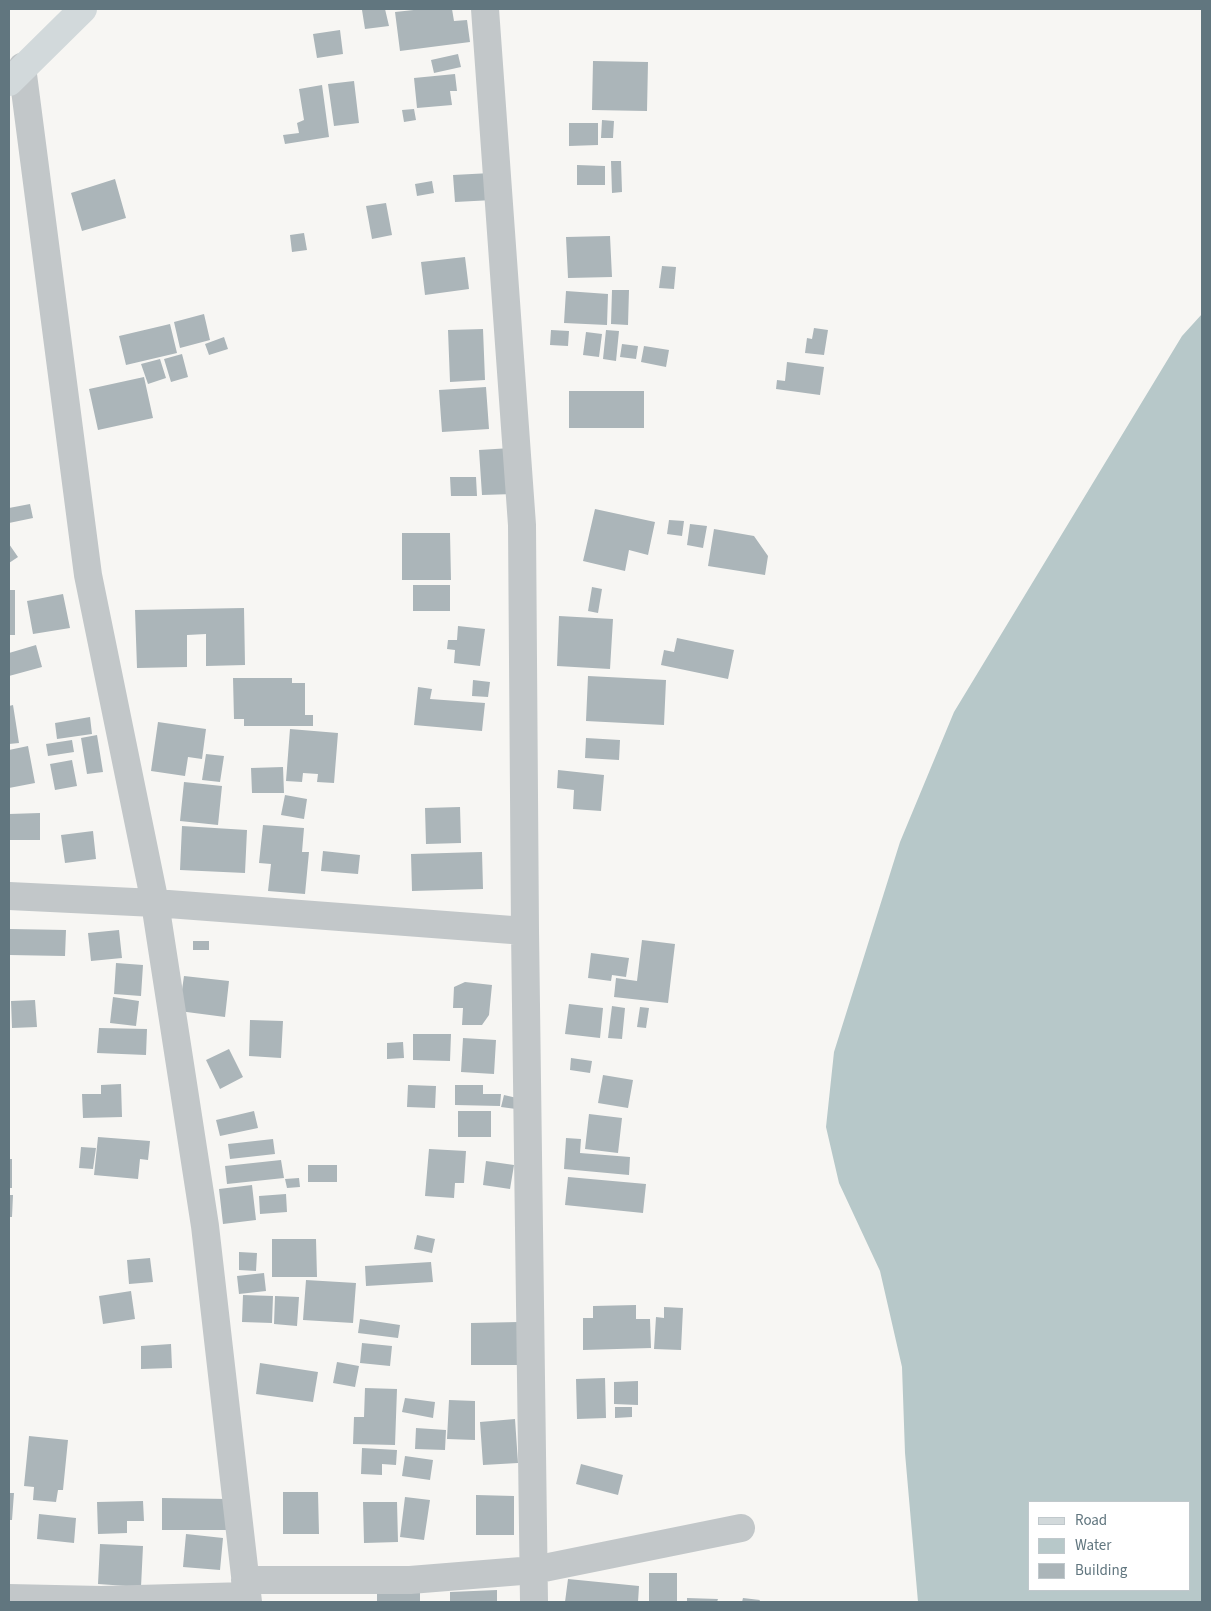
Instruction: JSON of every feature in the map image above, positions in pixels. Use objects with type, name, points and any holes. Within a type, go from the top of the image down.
[{"type":"street","points":[[83,9],[16,74],[88,575],[155,903],[205,1226],[247,1593]]},
{"type":"street","points":[[485,9],[522,525],[525,931],[534,1602]]},
{"type":"street","points":[[9,896],[155,903],[525,931]]},
{"type":"street","points":[[9,1598],[101,1600],[247,1593],[534,1570],[741,1528]]},
{"type":"water","points":[[1202,314],[1202,1602],[918,1602],[905,1453],[902,1367],[880,1271],[839,1183],[826,1127],[834,1052],[900,842],[954,712],[1182,336]]},
{"type":"building","points":[[385,9],[389,26],[365,29],[362,10]]},
{"type":"building","points":[[423,9],[452,9],[454,21],[467,20],[470,42],[400,51],[395,12]]},
{"type":"building","points":[[340,30],[343,54],[317,58],[313,34]]},
{"type":"building","points":[[458,54],[461,67],[434,73],[431,60]]},
{"type":"building","points":[[593,61],[648,62],[647,111],[592,110]]},
{"type":"building","points":[[455,74],[457,91],[450,91],[452,105],[417,108],[414,78]]},
{"type":"building","points":[[354,81],[359,123],[334,126],[328,84]]},
{"type":"building","points":[[322,85],[329,137],[285,144],[283,135],[299,133],[297,123],[304,120],[299,89]]},
{"type":"building","points":[[414,109],[416,120],[404,122],[402,110]]},
{"type":"building","points":[[602,120],[614,121],[613,138],[601,138]]},
{"type":"building","points":[[569,123],[598,123],[598,145],[569,146]]},
{"type":"building","points":[[611,161],[621,161],[622,192],[612,193]]},
{"type":"building","points":[[577,165],[605,166],[605,185],[577,185]]},
{"type":"building","points":[[491,173],[493,200],[455,202],[453,175]]},
{"type":"building","points":[[115,179],[126,218],[82,231],[71,193]]},
{"type":"building","points":[[432,181],[434,193],[417,196],[415,184]]},
{"type":"building","points":[[386,203],[392,235],[372,239],[366,206]]},
{"type":"building","points":[[304,233],[307,250],[292,252],[290,235]]},
{"type":"building","points":[[610,236],[612,277],[568,278],[566,237]]},
{"type":"building","points":[[465,257],[469,289],[425,295],[421,262]]},
{"type":"building","points":[[662,266],[676,267],[674,289],[659,288]]},
{"type":"building","points":[[612,290],[629,290],[628,325],[611,324]]},
{"type":"building","points":[[566,291],[608,294],[607,325],[564,323]]},
{"type":"building","points":[[204,314],[210,340],[180,348],[174,322]]},
{"type":"building","points":[[170,324],[177,353],[126,365],[119,336]]},
{"type":"building","points":[[814,328],[828,330],[824,355],[805,353],[807,338],[812,339]]},
{"type":"building","points":[[483,329],[485,380],[450,382],[448,330]]},
{"type":"building","points":[[551,330],[569,331],[568,346],[550,345]]},
{"type":"building","points":[[606,330],[619,331],[616,361],[603,359]]},
{"type":"building","points":[[586,332],[602,334],[599,357],[583,355]]},
{"type":"building","points":[[224,337],[228,349],[209,355],[205,344]]},
{"type":"building","points":[[622,344],[638,346],[636,359],[620,357]]},
{"type":"building","points":[[644,346],[669,350],[666,367],[641,362]]},
{"type":"building","points":[[182,354],[188,377],[171,382],[164,359]]},
{"type":"building","points":[[160,359],[166,378],[148,384],[141,364]]},
{"type":"building","points":[[787,362],[824,367],[820,395],[776,389],[777,380],[785,381]]},
{"type":"building","points":[[144,377],[153,418],[98,430],[89,389]]},
{"type":"building","points":[[486,387],[489,429],[442,432],[439,390]]},
{"type":"building","points":[[569,391],[644,391],[644,428],[569,428]]},
{"type":"building","points":[[511,448],[514,494],[482,495],[479,450]]},
{"type":"building","points":[[450,477],[476,477],[477,496],[451,496]]},
{"type":"building","points":[[30,504],[33,518],[9,523],[9,508]]},
{"type":"building","points":[[595,509],[655,522],[648,555],[629,550],[625,571],[583,561]]},
{"type":"building","points":[[669,520],[684,521],[682,536],[667,534]]},
{"type":"building","points":[[690,524],[707,526],[703,548],[687,545]]},
{"type":"building","points":[[714,529],[754,536],[768,556],[765,575],[708,566]]},
{"type":"building","points":[[402,533],[450,533],[451,580],[402,580]]},
{"type":"building","points":[[9,544],[18,557],[9,563]]},
{"type":"building","points":[[413,585],[450,585],[450,611],[413,611]]},
{"type":"building","points":[[592,587],[602,589],[598,613],[588,611]]},
{"type":"building","points":[[9,590],[15,590],[15,635],[9,635]]},
{"type":"building","points":[[63,594],[70,628],[33,634],[27,601]]},
{"type":"building","points":[[244,608],[245,665],[206,666],[206,634],[187,635],[187,667],[137,668],[135,610]]},
{"type":"building","points":[[559,616],[613,619],[610,669],[557,666]]},
{"type":"building","points":[[458,626],[485,629],[480,666],[454,663],[455,650],[447,649],[448,640],[457,640]]},
{"type":"building","points":[[677,638],[734,650],[728,679],[661,665],[664,650],[674,652]]},
{"type":"building","points":[[36,645],[42,667],[9,676],[9,653]]},
{"type":"building","points":[[588,676],[666,680],[664,725],[586,721]]},
{"type":"building","points":[[233,678],[292,678],[292,683],[305,683],[305,715],[313,715],[313,726],[244,726],[244,719],[234,719]]},
{"type":"building","points":[[473,680],[490,682],[488,697],[472,696]]},
{"type":"building","points":[[418,687],[432,689],[430,699],[485,703],[482,731],[414,725]]},
{"type":"building","points":[[13,705],[19,743],[9,744],[9,706]]},
{"type":"building","points":[[90,717],[92,734],[57,739],[55,723]]},
{"type":"building","points":[[158,722],[206,729],[202,759],[188,757],[185,776],[151,771]]},
{"type":"building","points":[[290,729],[338,733],[334,783],[317,782],[318,774],[303,773],[302,782],[286,781]]},
{"type":"building","points":[[97,735],[103,772],[87,774],[81,738]]},
{"type":"building","points":[[586,738],[620,740],[619,760],[585,758]]},
{"type":"building","points":[[72,740],[74,752],[48,756],[46,744]]},
{"type":"building","points":[[28,746],[35,783],[9,788],[9,750]]},
{"type":"building","points":[[206,754],[224,756],[220,782],[202,780]]},
{"type":"building","points":[[72,760],[77,786],[55,790],[50,764]]},
{"type":"building","points":[[283,767],[284,793],[252,793],[251,768]]},
{"type":"building","points":[[558,770],[604,775],[601,811],[573,809],[574,790],[557,788]]},
{"type":"building","points":[[184,782],[222,786],[218,825],[180,821]]},
{"type":"building","points":[[285,795],[307,799],[304,819],[281,815]]},
{"type":"building","points":[[460,807],[461,843],[426,844],[425,808]]},
{"type":"building","points":[[40,813],[40,840],[9,840],[9,814]]},
{"type":"building","points":[[263,825],[304,828],[302,852],[309,852],[305,894],[268,891],[271,864],[259,863]]},
{"type":"building","points":[[182,826],[247,830],[245,873],[180,870]]},
{"type":"building","points":[[93,831],[96,859],[65,863],[61,835]]},
{"type":"building","points":[[323,851],[360,855],[358,874],[321,871]]},
{"type":"building","points":[[482,852],[483,889],[412,891],[411,854]]},
{"type":"building","points":[[9,929],[66,930],[65,956],[9,955]]},
{"type":"building","points":[[119,930],[122,958],[91,961],[88,933]]},
{"type":"building","points":[[642,940],[675,944],[668,1003],[614,997],[616,978],[637,981]]},
{"type":"building","points":[[193,941],[209,941],[209,950],[193,950]]},
{"type":"building","points":[[591,953],[629,958],[626,977],[612,975],[611,981],[588,978]]},
{"type":"building","points":[[116,963],[143,965],[141,996],[114,994]]},
{"type":"building","points":[[184,976],[229,981],[225,1017],[179,1011]]},
{"type":"building","points":[[465,982],[492,985],[489,1015],[482,1025],[462,1025],[463,1008],[453,1008],[454,987]]},
{"type":"building","points":[[113,997],[139,1001],[136,1026],[110,1023]]},
{"type":"building","points":[[35,1000],[37,1027],[12,1028],[11,1001]]},
{"type":"building","points":[[569,1004],[603,1008],[600,1038],[565,1034]]},
{"type":"building","points":[[612,1006],[625,1008],[622,1039],[608,1038]]},
{"type":"building","points":[[640,1007],[649,1008],[646,1028],[637,1027]]},
{"type":"building","points":[[250,1020],[283,1021],[281,1058],[249,1056]]},
{"type":"building","points":[[99,1028],[147,1029],[146,1055],[97,1053]]},
{"type":"building","points":[[413,1034],[451,1034],[450,1061],[413,1060]]},
{"type":"building","points":[[463,1038],[496,1040],[494,1074],[461,1072]]},
{"type":"building","points":[[403,1042],[404,1058],[387,1059],[387,1043]]},
{"type":"building","points":[[229,1049],[243,1077],[220,1089],[206,1060]]},
{"type":"building","points":[[571,1058],[592,1061],[590,1073],[570,1070]]},
{"type":"building","points":[[603,1075],[633,1080],[628,1108],[598,1103]]},
{"type":"building","points":[[121,1084],[122,1117],[83,1118],[82,1094],[101,1094],[101,1085]]},
{"type":"building","points":[[408,1085],[436,1086],[435,1108],[407,1107]]},
{"type":"building","points":[[455,1085],[483,1085],[483,1094],[501,1094],[500,1106],[455,1105]]},
{"type":"building","points":[[504,1095],[517,1098],[516,1109],[501,1107]]},
{"type":"building","points":[[254,1111],[258,1128],[220,1136],[216,1120]]},
{"type":"building","points":[[458,1111],[491,1111],[491,1137],[458,1137]]},
{"type":"building","points":[[589,1114],[622,1118],[618,1153],[585,1149]]},
{"type":"building","points":[[98,1137],[150,1141],[148,1160],[140,1159],[138,1179],[94,1175]]},
{"type":"building","points":[[566,1138],[581,1139],[580,1153],[630,1157],[629,1175],[564,1169]]},
{"type":"building","points":[[273,1139],[275,1154],[230,1159],[228,1144]]},
{"type":"building","points":[[81,1147],[96,1148],[93,1169],[79,1168]]},
{"type":"building","points":[[429,1149],[466,1151],[464,1183],[455,1183],[454,1198],[425,1196]]},
{"type":"building","points":[[9,1159],[12,1159],[12,1188],[9,1188]]},
{"type":"building","points":[[281,1160],[284,1178],[227,1184],[225,1166]]},
{"type":"building","points":[[486,1161],[514,1165],[510,1189],[483,1185]]},
{"type":"building","points":[[308,1165],[337,1165],[337,1182],[308,1182]]},
{"type":"building","points":[[568,1177],[646,1184],[643,1213],[565,1205]]},
{"type":"building","points":[[299,1178],[300,1187],[287,1188],[285,1179]]},
{"type":"building","points":[[252,1185],[256,1220],[223,1224],[219,1189]]},
{"type":"building","points":[[286,1194],[287,1212],[260,1214],[259,1196]]},
{"type":"building","points":[[9,1195],[13,1195],[12,1217],[9,1217]]},
{"type":"building","points":[[417,1235],[435,1239],[432,1253],[414,1249]]},
{"type":"building","points":[[272,1239],[316,1239],[317,1277],[272,1277]]},
{"type":"building","points":[[239,1252],[257,1253],[256,1271],[239,1270]]},
{"type":"building","points":[[150,1258],[153,1282],[129,1284],[127,1260]]},
{"type":"building","points":[[431,1262],[433,1282],[366,1286],[365,1266]]},
{"type":"building","points":[[264,1273],[266,1291],[239,1294],[237,1276]]},
{"type":"building","points":[[306,1280],[356,1283],[353,1323],[303,1320]]},
{"type":"building","points":[[131,1291],[135,1319],[103,1324],[99,1296]]},
{"type":"building","points":[[243,1295],[273,1296],[272,1323],[242,1322]]},
{"type":"building","points":[[275,1296],[299,1297],[297,1326],[274,1324]]},
{"type":"building","points":[[636,1305],[636,1319],[650,1319],[651,1348],[583,1350],[583,1318],[593,1318],[593,1306]]},
{"type":"building","points":[[664,1307],[683,1308],[681,1350],[654,1349],[656,1317],[664,1318]]},
{"type":"building","points":[[360,1319],[400,1325],[398,1338],[358,1333]]},
{"type":"building","points":[[519,1322],[518,1365],[471,1365],[471,1323]]},
{"type":"building","points":[[362,1343],[392,1346],[390,1366],[360,1363]]},
{"type":"building","points":[[171,1344],[172,1368],[141,1369],[141,1346]]},
{"type":"building","points":[[337,1362],[359,1366],[355,1387],[333,1383]]},
{"type":"building","points":[[260,1363],[318,1372],[313,1402],[256,1394]]},
{"type":"building","points":[[605,1378],[606,1418],[577,1419],[576,1379]]},
{"type":"building","points":[[638,1381],[638,1405],[614,1404],[614,1382]]},
{"type":"building","points":[[365,1388],[397,1389],[395,1445],[353,1444],[354,1417],[364,1417]]},
{"type":"building","points":[[405,1398],[435,1402],[433,1418],[402,1412]]},
{"type":"building","points":[[449,1400],[475,1401],[475,1440],[447,1439]]},
{"type":"building","points":[[615,1407],[632,1407],[632,1417],[615,1418]]},
{"type":"building","points":[[515,1419],[518,1463],[483,1465],[480,1422]]},
{"type":"building","points":[[416,1428],[446,1430],[445,1450],[415,1449]]},
{"type":"building","points":[[29,1436],[68,1440],[63,1490],[58,1490],[56,1502],[33,1500],[34,1487],[24,1486]]},
{"type":"building","points":[[362,1448],[397,1450],[396,1465],[382,1464],[382,1475],[361,1474]]},
{"type":"building","points":[[405,1456],[433,1460],[430,1480],[402,1476]]},
{"type":"building","points":[[581,1464],[623,1475],[618,1495],[576,1484]]},
{"type":"building","points":[[283,1492],[318,1492],[319,1534],[283,1534]]},
{"type":"building","points":[[9,1493],[14,1493],[12,1520],[9,1520]]},
{"type":"building","points":[[476,1495],[514,1496],[514,1535],[476,1535]]},
{"type":"building","points":[[405,1497],[430,1500],[424,1540],[400,1537]]},
{"type":"building","points":[[162,1498],[229,1499],[229,1530],[162,1530]]},
{"type":"building","points":[[143,1501],[144,1521],[127,1521],[127,1533],[98,1534],[97,1502]]},
{"type":"building","points":[[363,1502],[397,1502],[398,1542],[364,1543]]},
{"type":"building","points":[[39,1514],[76,1518],[74,1543],[37,1539]]},
{"type":"building","points":[[186,1534],[223,1538],[220,1570],[183,1567]]},
{"type":"building","points":[[100,1544],[143,1546],[141,1587],[98,1584]]},
{"type":"building","points":[[649,1573],[677,1573],[677,1602],[649,1602]]},
{"type":"building","points":[[568,1579],[639,1586],[638,1602],[565,1602]]},
{"type":"building","points":[[497,1590],[497,1602],[450,1602],[450,1592]]},
{"type":"building","points":[[420,1591],[420,1602],[377,1602],[377,1593]]},
{"type":"building","points":[[687,1598],[718,1599],[717,1602],[687,1602]]},
{"type":"building","points":[[743,1598],[760,1600],[759,1602],[742,1602]]}]
